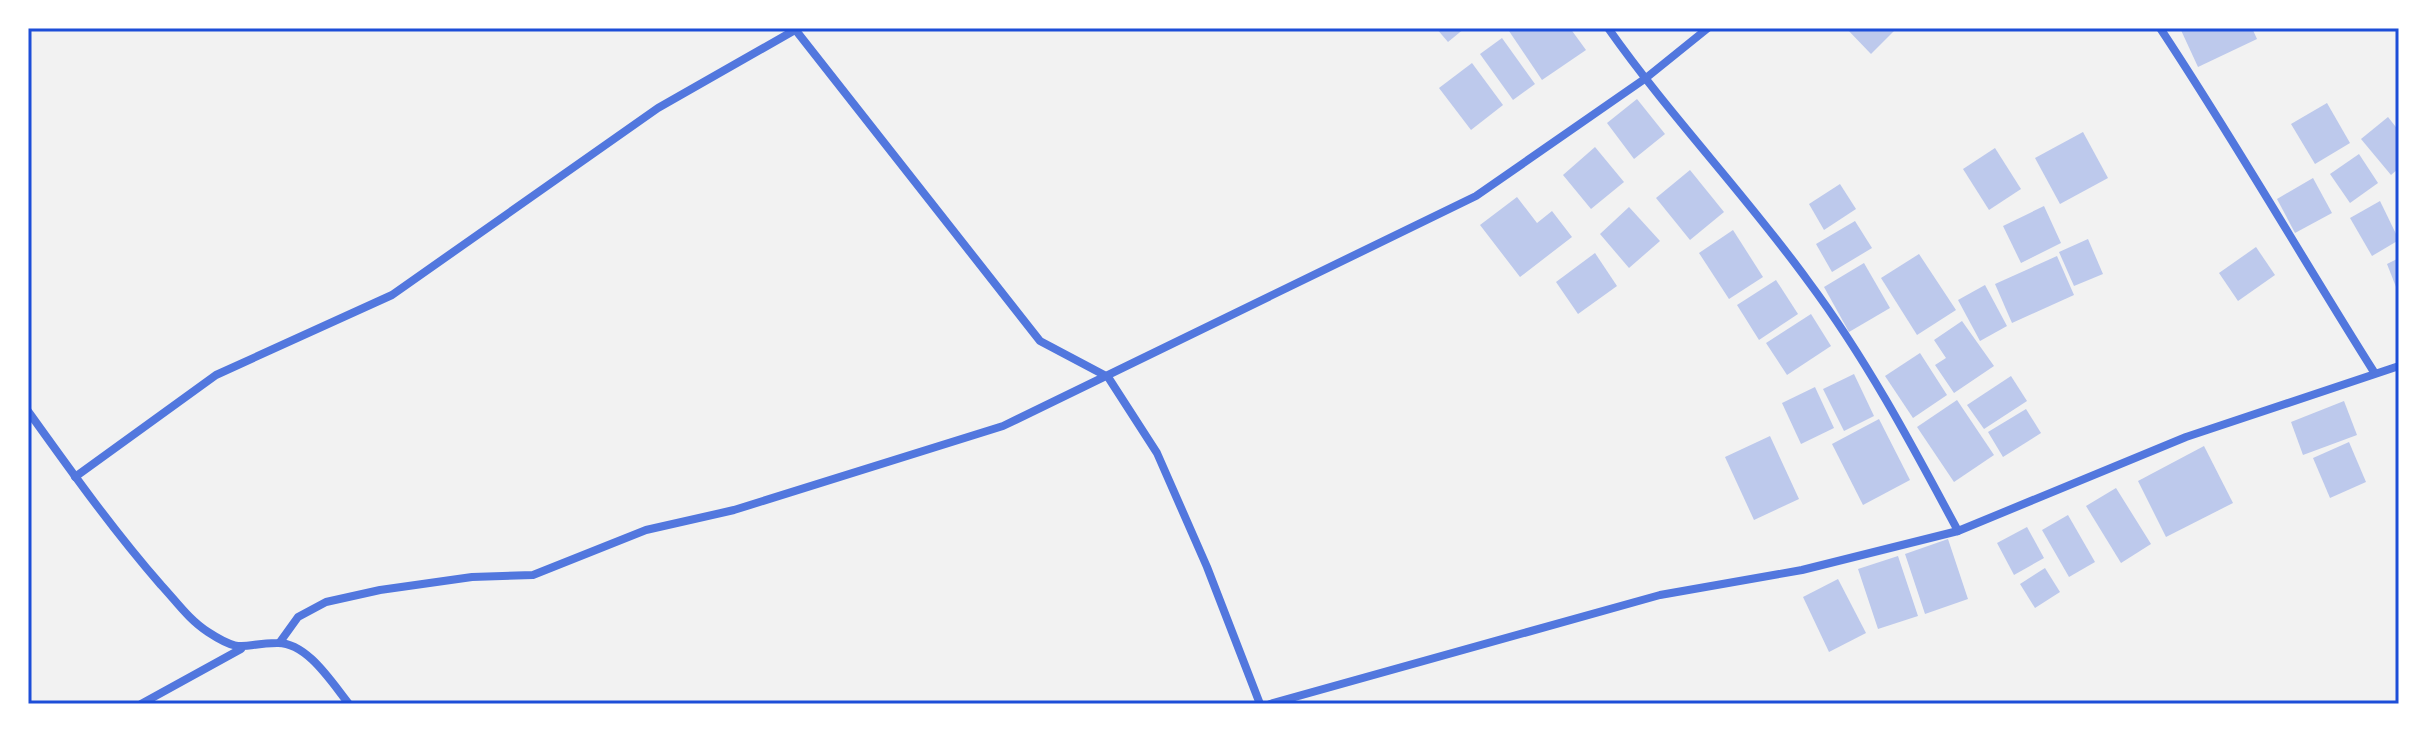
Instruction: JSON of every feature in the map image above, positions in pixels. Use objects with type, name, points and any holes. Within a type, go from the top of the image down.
[{"type":"street","points":[[1608,28],[1806,278],[1861,354],[1958,531]]},
{"type":"street","points":[[280,642],[298,617],[326,602],[380,590],[472,577],[533,575],[646,530],[734,510],[1003,426],[1476,196],[1646,78],[1708,28]]},
{"type":"street","points":[[2160,28],[2223,123],[2272,211],[2374,372]]},
{"type":"street","points":[[75,477],[216,375],[392,295],[658,108],[794,29],[1040,341],[1108,377],[1157,453],[1207,567],[1260,704]]},
{"type":"street","points":[[1270,704],[1660,595],[1802,570],[1958,531],[2186,437],[2399,366]]},
{"type":"street","points":[[28,411],[75,477],[184,613],[207,632],[241,649]]},
{"type":"street","points":[[141,704],[241,649],[280,642],[314,661],[349,704]]},
{"type":"building","points":[[1436,28],[1465,28],[1448,42]]},
{"type":"building","points":[[1514,28],[1570,28],[1586,50],[1542,80],[1509,31]]},
{"type":"building","points":[[1846,28],[1897,28],[1871,54]]},
{"type":"building","points":[[2180,28],[2252,28],[2257,39],[2198,67]]},
{"type":"building","points":[[1502,38],[1535,84],[1513,100],[1480,54]]},
{"type":"building","points":[[1472,63],[1503,105],[1471,130],[1439,88]]},
{"type":"building","points":[[1637,99],[1665,134],[1634,159],[1607,123]]},
{"type":"building","points":[[2327,103],[2350,143],[2315,164],[2291,124]]},
{"type":"building","points":[[2388,117],[2399,131],[2399,168],[2391,175],[2361,139]]},
{"type":"building","points":[[2083,132],[2108,178],[2060,204],[2035,158]]},
{"type":"building","points":[[1595,147],[1624,182],[1591,209],[1563,175]]},
{"type":"building","points":[[1995,148],[2021,189],[1989,210],[1963,169]]},
{"type":"building","points":[[2359,154],[2378,183],[2350,203],[2330,174]]},
{"type":"building","points":[[1690,170],[1724,212],[1690,240],[1656,198]]},
{"type":"building","points":[[2313,178],[2332,213],[2295,233],[2277,199]]},
{"type":"building","points":[[1840,184],[1856,209],[1824,230],[1809,204]]},
{"type":"building","points":[[1517,197],[1537,223],[1552,211],[1572,237],[1520,277],[1480,225]]},
{"type":"building","points":[[2380,201],[2399,240],[2372,256],[2350,218]]},
{"type":"building","points":[[2044,206],[2061,243],[2021,263],[2003,226]]},
{"type":"building","points":[[1629,207],[1660,241],[1629,268],[1600,234]]},
{"type":"building","points":[[1855,221],[1872,248],[1832,272],[1816,244]]},
{"type":"building","points":[[1733,230],[1763,277],[1729,299],[1699,253]]},
{"type":"building","points":[[2088,239],[2103,274],[2074,286],[2059,252]]},
{"type":"building","points":[[2256,247],[2275,275],[2238,301],[2219,273]]},
{"type":"building","points":[[1595,253],[1617,286],[1578,314],[1556,282]]},
{"type":"building","points":[[1919,254],[1956,310],[1917,335],[1881,278]]},
{"type":"building","points":[[2057,256],[2074,295],[2012,323],[1995,284]]},
{"type":"building","points":[[2399,258],[2399,286],[2396,287],[2387,264]]},
{"type":"building","points":[[1864,263],[1890,308],[1849,332],[1824,287]]},
{"type":"building","points":[[1776,280],[1798,314],[1759,340],[1737,305]]},
{"type":"building","points":[[1985,285],[2007,326],[1980,341],[1958,300]]},
{"type":"building","points":[[1811,314],[1831,346],[1787,375],[1766,343]]},
{"type":"building","points":[[1962,321],[1994,366],[1954,393],[1935,365],[1946,358],[1934,340]]},
{"type":"building","points":[[1920,353],[1947,395],[1913,418],[1885,376]]},
{"type":"building","points":[[1854,374],[1874,416],[1844,431],[1823,389]]},
{"type":"building","points":[[2011,376],[2027,401],[1984,429],[1967,405]]},
{"type":"building","points":[[1815,387],[1834,428],[1801,444],[1782,403]]},
{"type":"building","points":[[1957,400],[1994,455],[1954,482],[1917,427]]},
{"type":"building","points":[[2344,401],[2357,435],[2303,455],[2291,422]]},
{"type":"building","points":[[2026,409],[2041,433],[2003,457],[1988,432]]},
{"type":"building","points":[[1879,419],[1910,480],[1863,505],[1832,444]]},
{"type":"building","points":[[1770,436],[1799,499],[1754,520],[1725,457]]},
{"type":"building","points":[[2349,442],[2366,482],[2330,498],[2313,458]]},
{"type":"building","points":[[2204,446],[2233,503],[2166,537],[2138,481]]},
{"type":"building","points":[[2116,488],[2151,544],[2121,563],[2086,506]]},
{"type":"building","points":[[2068,515],[2095,562],[2069,577],[2042,530]]},
{"type":"building","points":[[2027,527],[2044,558],[2014,575],[1997,543]]},
{"type":"building","points":[[1948,539],[1968,599],[1925,614],[1905,554]]},
{"type":"building","points":[[1898,556],[1918,616],[1878,629],[1858,569]]},
{"type":"building","points":[[2045,568],[2060,592],[2035,608],[2020,584]]},
{"type":"building","points":[[1838,579],[1866,633],[1829,652],[1803,597]]}]
